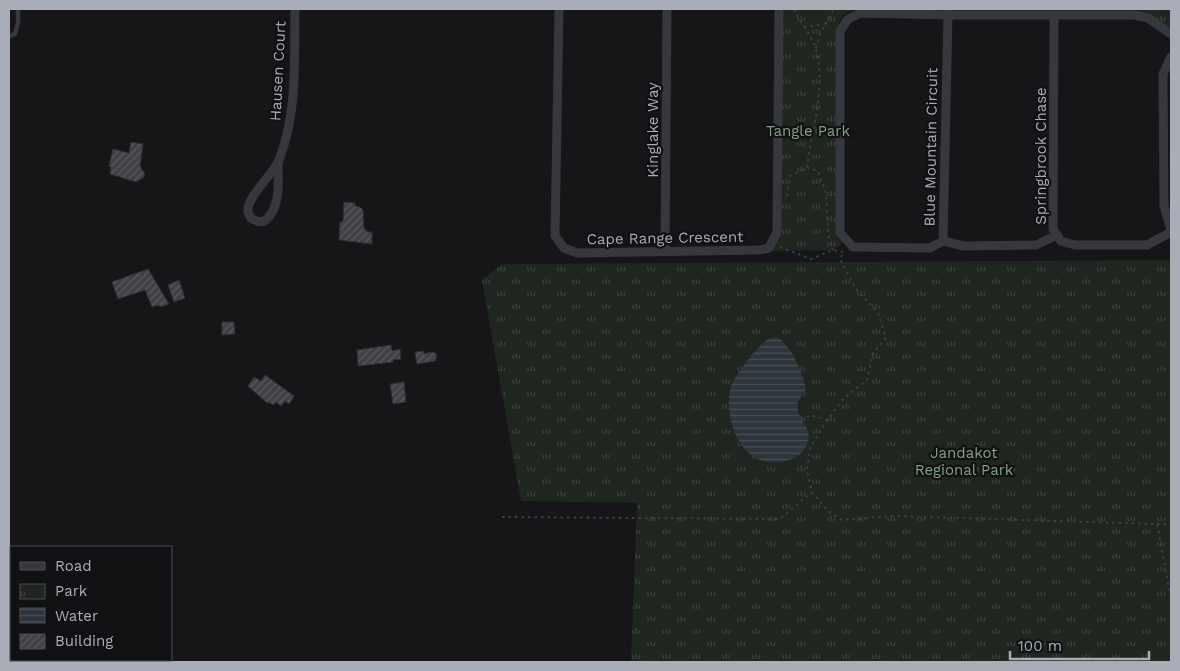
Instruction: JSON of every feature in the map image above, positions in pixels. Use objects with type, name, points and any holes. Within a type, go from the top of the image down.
[{"type":"street","name":"Hausen Court","points":[[278,162],[278,191],[272,210],[268,219],[257,222],[248,214],[248,206],[278,162],[289,130],[292,108],[294,9]]},
{"type":"street","name":"Cape Range Crescent","points":[[559,9],[555,236],[564,248],[577,253],[759,250],[768,248],[777,232],[779,9]]},
{"type":"street","name":"Kinglake Way","points":[[666,252],[667,9]]},
{"type":"street","name":"Blue Mountain Circuit","points":[[948,12],[943,241],[930,248],[853,247],[840,233],[840,31],[848,19],[861,13],[948,12],[1054,15],[1084,12],[1134,15],[1148,18],[1171,34]]},
{"type":"street","name":"Springbrook Chase","points":[[1054,15],[1054,229],[1061,241],[1075,245],[1147,244],[1171,231]]},
{"type":"street","points":[[1171,56],[1163,74],[1164,206],[1171,231]]},
{"type":"street","points":[[943,241],[964,246],[1036,245],[1057,234]]},
{"type":"lane","points":[[9,36],[15,34],[18,23],[18,9]]},
{"type":"path","points":[[794,9],[816,48],[819,76],[819,107],[811,138],[807,167]]},
{"type":"path","points":[[816,48],[834,9]]},
{"type":"path","points":[[804,27],[826,24]]},
{"type":"path","points":[[787,198],[790,176],[807,167],[818,171],[826,193],[828,234],[833,250]]},
{"type":"path","points":[[782,240],[780,247],[810,259],[833,250],[844,252],[840,259],[856,289],[878,313],[886,338],[873,352],[867,380],[844,399],[827,420],[810,448],[808,470],[812,492],[828,511],[842,520],[892,516],[1171,524]]},
{"type":"path","points":[[796,424],[803,417],[808,416],[827,420]]},
{"type":"path","points":[[502,517],[780,519],[812,492]]},
{"type":"path","points":[[1157,524],[1171,599]]},
{"type":"green space","name":"Tangle Park","points":[[781,9],[863,9],[844,14],[836,30],[836,235],[842,244],[833,250],[770,251],[779,233]]},
{"type":"green space","points":[[1138,9],[1171,9],[1171,28],[1138,12]]},
{"type":"green space","name":"Jandakot Regional Park","points":[[1171,261],[1171,662],[631,662],[637,503],[521,501],[482,280],[502,264]]},
{"type":"water","points":[[778,337],[793,354],[804,382],[806,389],[799,400],[797,409],[808,430],[809,436],[803,451],[796,457],[780,462],[766,462],[745,450],[738,439],[730,415],[730,389],[735,378],[758,348],[769,339]]},
{"type":"building","points":[[131,142],[143,144],[140,166],[145,174],[143,178],[136,182],[110,174],[111,167],[109,166],[113,149],[129,153]]},
{"type":"building","points":[[344,202],[355,203],[355,206],[363,210],[364,229],[367,232],[372,232],[372,244],[339,240]]},
{"type":"building","points":[[148,269],[169,304],[152,307],[145,290],[118,299],[112,282]]},
{"type":"building","points":[[179,280],[185,298],[174,302],[168,285]]},
{"type":"building","points":[[222,322],[234,322],[235,334],[222,335]]},
{"type":"building","points":[[391,345],[392,351],[400,349],[401,359],[393,360],[393,362],[358,366],[357,350]]},
{"type":"building","points":[[424,351],[424,354],[435,353],[437,356],[435,361],[417,364],[415,352]]},
{"type":"building","points":[[265,375],[294,396],[289,404],[285,401],[281,406],[276,402],[274,405],[267,403],[248,386],[254,377],[261,381]]},
{"type":"building","points":[[404,382],[406,402],[393,404],[390,384]]}]
